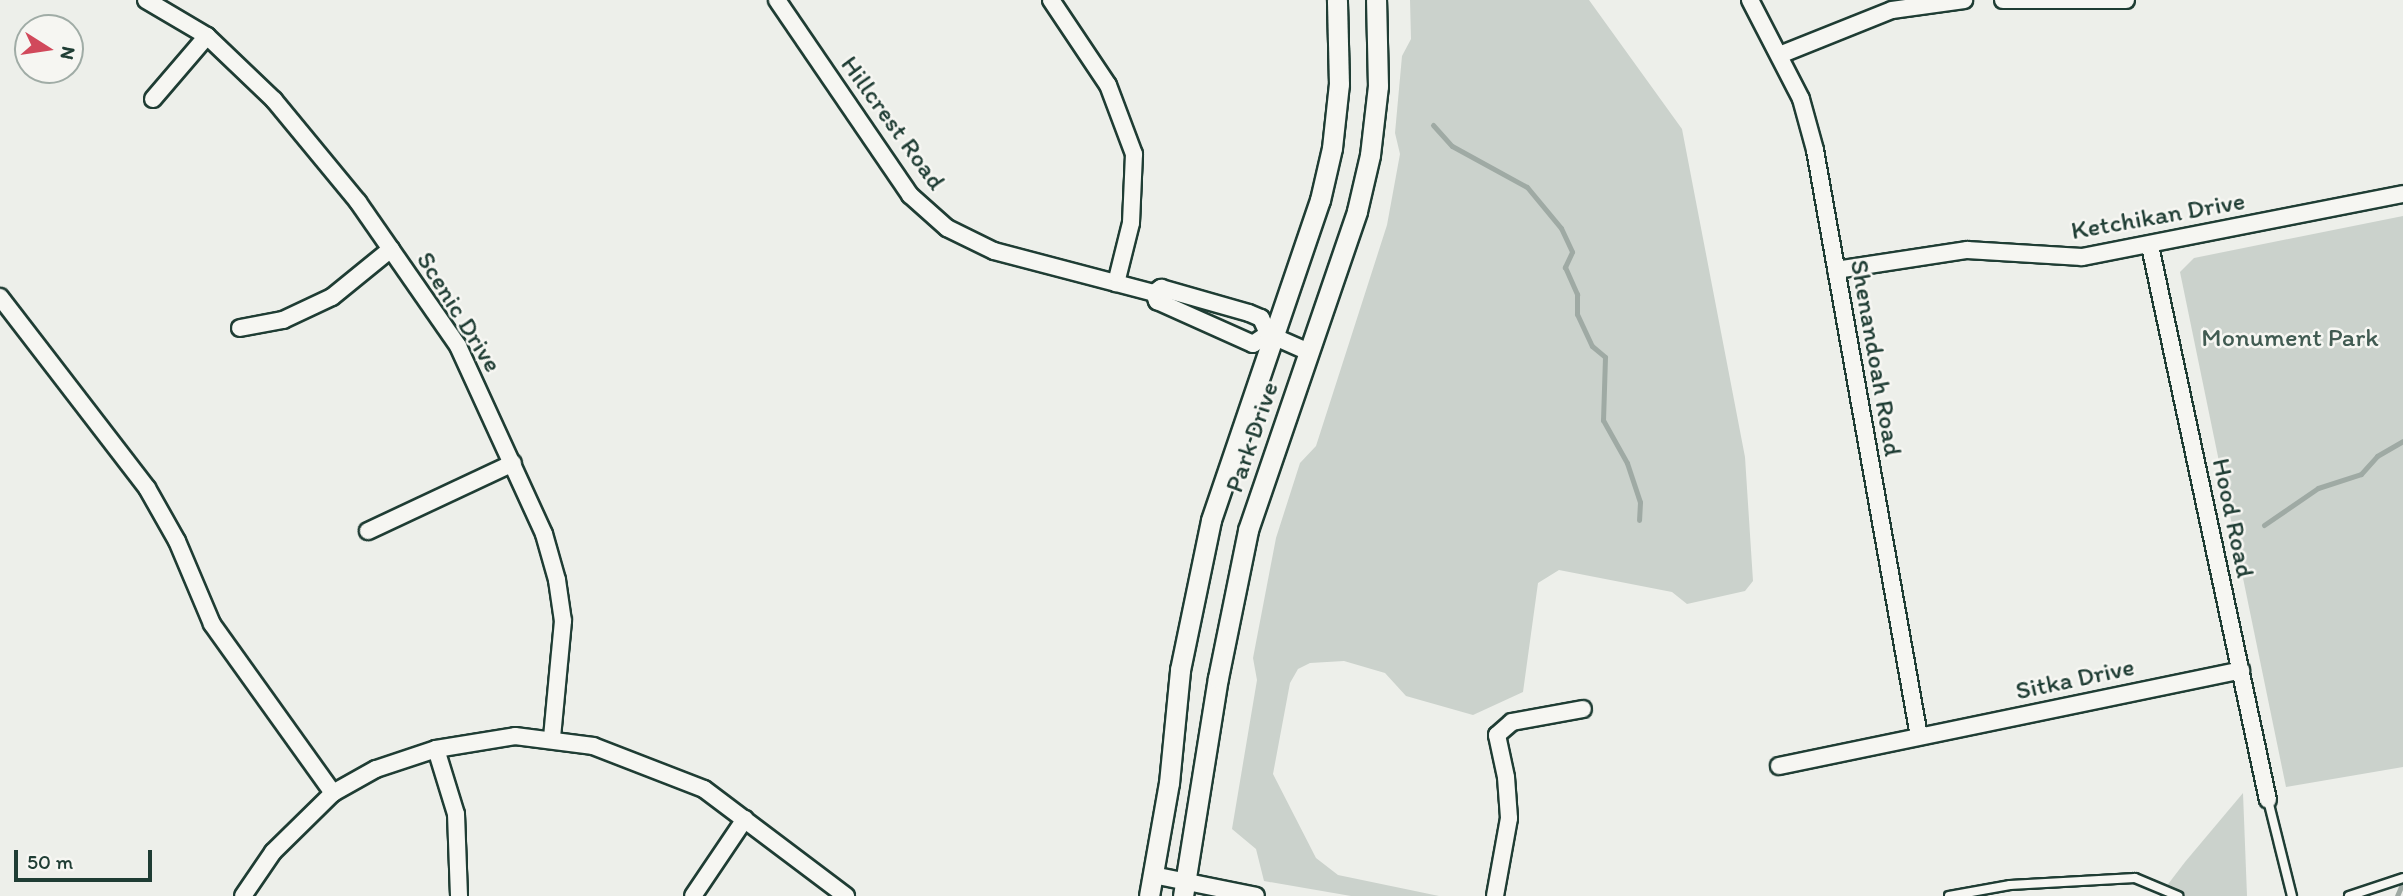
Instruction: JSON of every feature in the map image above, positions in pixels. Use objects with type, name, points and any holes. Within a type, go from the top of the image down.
[{"type":"street","name":"Scenic Drive","points":[[146,0],[207,36],[274,100],[391,249],[458,346],[544,534],[559,594],[560,684],[552,737]]},
{"type":"street","name":"Hillcrest Road","points":[[778,0],[910,195],[928,213],[994,251],[1154,293],[1161,288],[1202,298],[1261,318],[1271,335],[1253,344],[1157,301],[1154,293]]},
{"type":"street","points":[[1051,0],[1108,85],[1134,154],[1132,223],[1116,284]]},
{"type":"street","name":"Park Drive","points":[[1149,896],[1169,783],[1180,670],[1199,570],[1228,464],[1332,148],[1339,84],[1337,0]]},
{"type":"street","name":"Park Drive","points":[[1184,889],[1237,578],[1265,476],[1357,211],[1370,155],[1378,86],[1376,0]]},
{"type":"street","name":"Shenandoah Road","points":[[1750,0],[1782,54],[1801,99],[1815,150],[1919,736]]},
{"type":"street","points":[[1782,54],[1892,10],[1964,0]]},
{"type":"street","points":[[2003,0],[2126,0]]},
{"type":"street","points":[[153,99],[207,36]]},
{"type":"street","name":"Ketchikan Drive","points":[[1836,270],[1967,250],[2082,257],[2150,246],[2403,194]]},
{"type":"street","name":"Hood Road","points":[[2150,246],[2268,800]]},
{"type":"street","points":[[240,328],[283,320],[332,298],[391,249]]},
{"type":"street","points":[[0,297],[148,488],[177,541],[212,625],[333,793]]},
{"type":"street","points":[[1194,319],[1202,298]]},
{"type":"street","points":[[1271,335],[1310,352]]},
{"type":"street","points":[[368,531],[513,463]]},
{"type":"street","name":"Sitka Drive","points":[[1779,766],[2241,670]]},
{"type":"street","points":[[1494,896],[1509,799],[1497,735],[1512,722],[1583,709]]},
{"type":"street","points":[[243,896],[273,852],[333,793],[376,769],[436,749],[515,736],[552,737],[630,758],[704,789],[846,896]]},
{"type":"street","points":[[436,749],[456,814],[459,896]]},
{"type":"street","points":[[693,896],[745,818]]},
{"type":"street","points":[[1153,875],[1184,889],[1256,896]]},
{"type":"lane","points":[[2268,800],[2292,896]]},
{"type":"lane","points":[[1948,896],[2010,885],[2135,878],[2178,896]]},
{"type":"lane","points":[[2349,896],[2403,878]]},
{"type":"green space","points":[[1410,0],[1589,0],[1682,129],[1745,457],[1753,581],[1745,591],[1687,604],[1672,592],[1559,570],[1538,583],[1523,692],[1473,715],[1406,696],[1385,673],[1344,661],[1310,663],[1298,669],[1290,683],[1273,774],[1316,858],[1338,875],[1439,896],[1351,896],[1264,881],[1256,849],[1232,829],[1257,680],[1253,658],[1276,538],[1300,463],[1316,446],[1387,225],[1400,154],[1395,133],[1402,56],[1411,39]]},
{"type":"green space","name":"Monument Park","points":[[2403,216],[2403,767],[2286,787],[2180,272],[2194,258]]},
{"type":"green space","points":[[2243,793],[2247,896],[2159,896],[2185,862]]},
{"type":"waterway","points":[[1433,125],[1452,146],[1527,187],[1561,228],[1572,252],[1565,267],[1577,294],[1577,314],[1592,346],[1605,357],[1603,420],[1627,463],[1640,502],[1639,520]]},
{"type":"waterway","points":[[2264,525],[2318,488],[2361,474],[2377,456],[2403,441]]},
{"type":"waterway","points":[[2397,896],[2403,882]]}]
